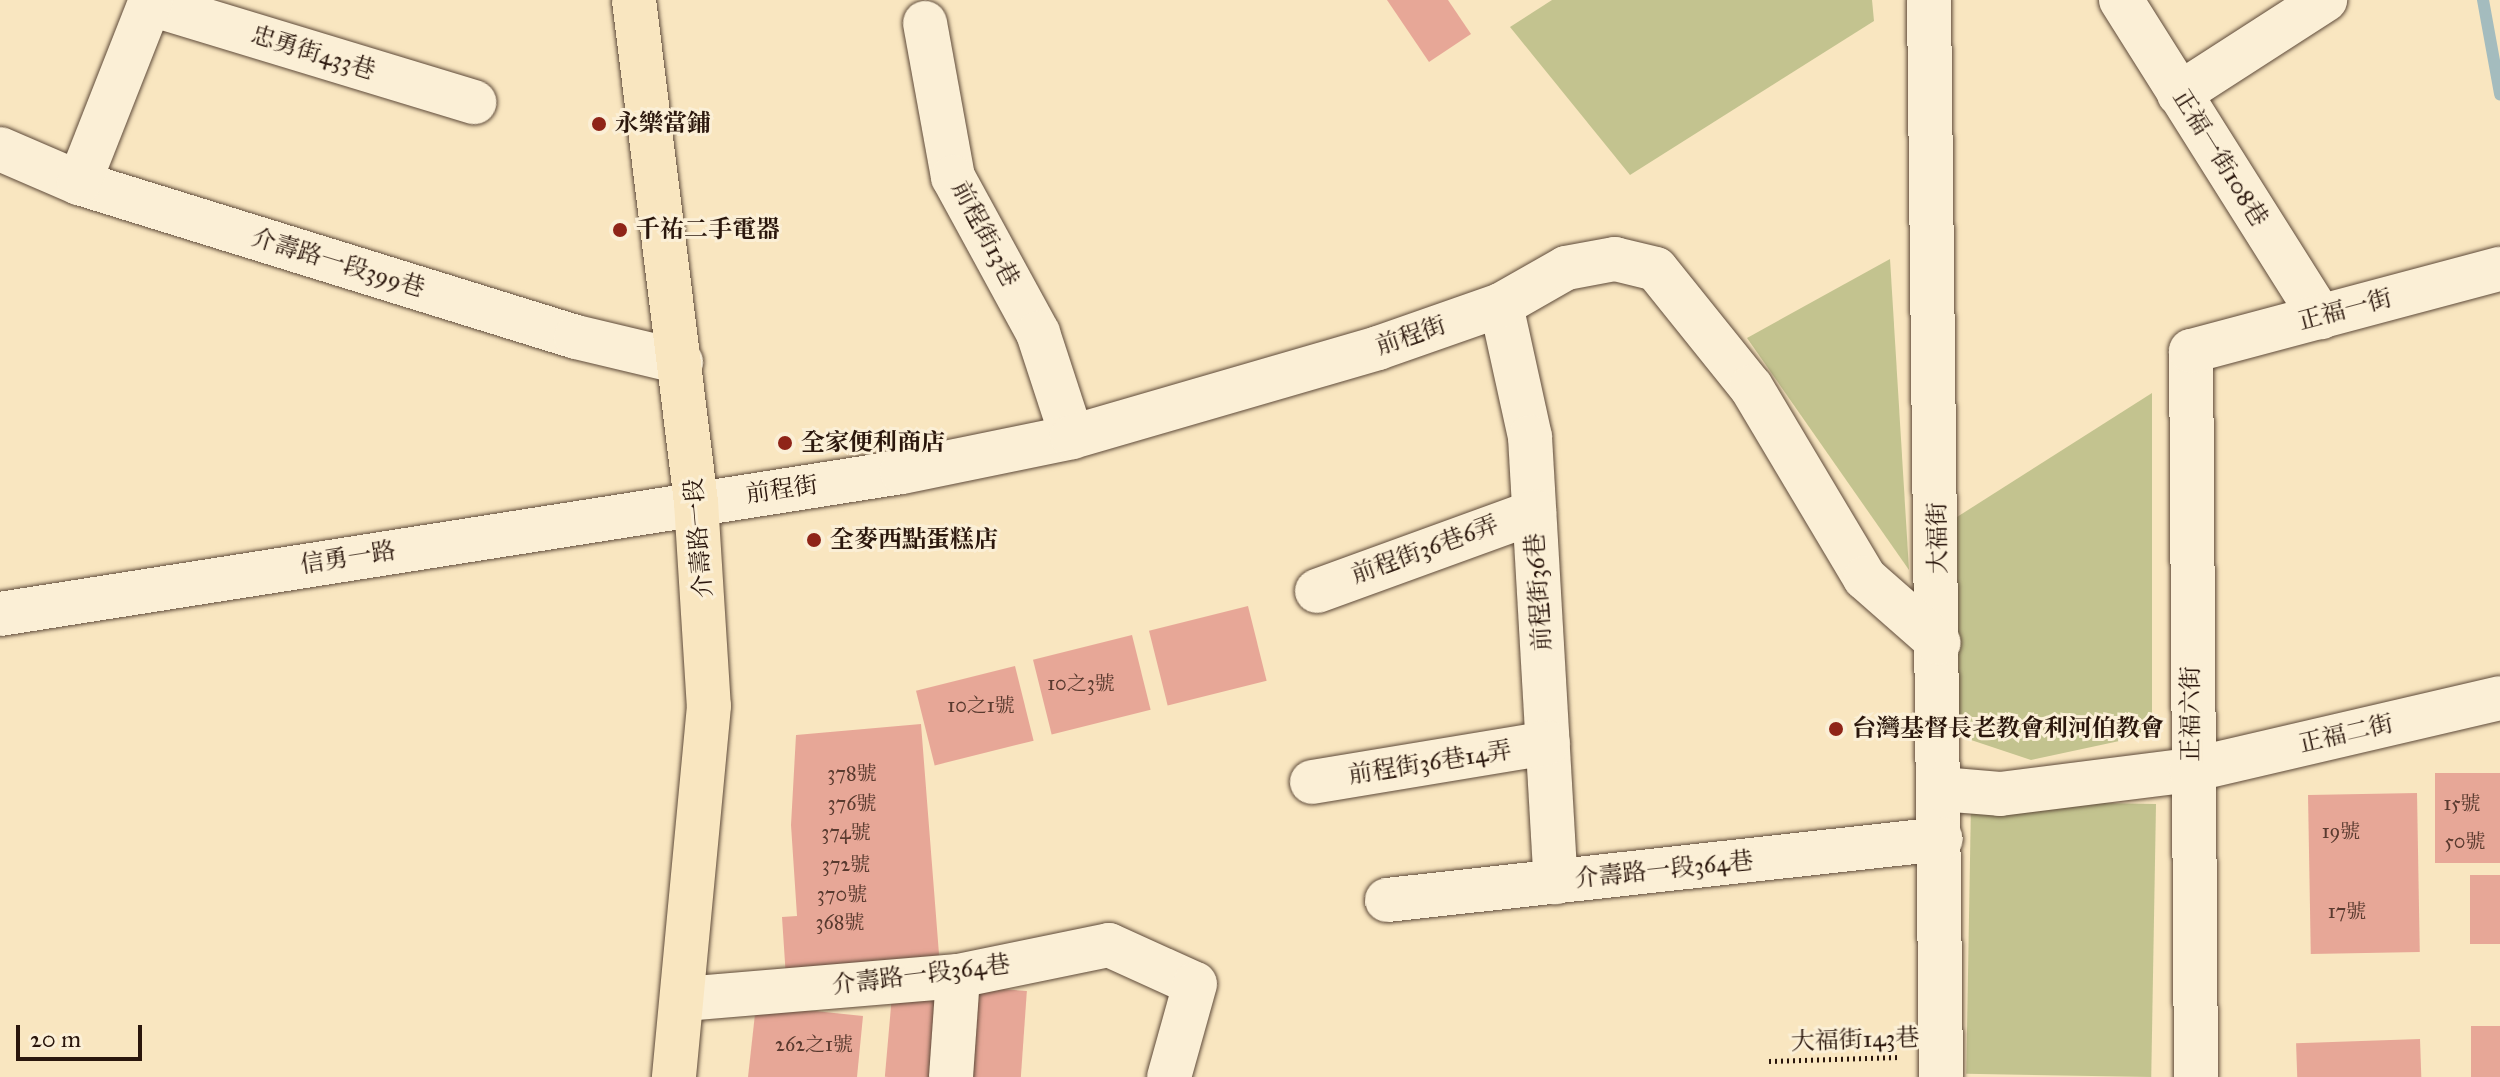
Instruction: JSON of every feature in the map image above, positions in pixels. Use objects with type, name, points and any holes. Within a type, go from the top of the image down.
[{"type":"main road","name":"介壽路一段","points":[[634,0],[696,502],[709,706],[684,999],[674,1077]]},
{"type":"street","name":"大福街","points":[[1929,0],[1941,789],[1941,1066]]},
{"type":"street","name":"正福一街108巷","points":[[2121,0],[2321,317]]},
{"type":"street","points":[[2179,94],[2325,0]]},
{"type":"street","points":[[79,183],[151,2]]},
{"type":"street","name":"忠勇街433巷","points":[[151,2],[474,102]]},
{"type":"street","name":"前程街13巷","points":[[925,23],[953,177],[1038,333],[1072,437]]},
{"type":"street","name":"介壽路一段399巷","points":[[0,149],[79,183],[576,337],[681,362]]},
{"type":"street","name":"前程街","points":[[696,502],[902,472],[1072,437],[1378,348],[1501,305],[1566,268],[1615,259],[1656,269],[1751,387],[1865,578],[1939,643]]},
{"type":"street","name":"正福一街","points":[[2191,351],[2500,269]]},
{"type":"street","name":"前程街36巷","points":[[1501,305],[1530,437],[1556,882]]},
{"type":"street","name":"正福六街","points":[[2191,351],[2191,770],[2196,1077]]},
{"type":"street","name":"信勇一路","points":[[0,614],[696,502]]},
{"type":"street","name":"前程街36巷6弄","points":[[1317,591],[1534,512]]},
{"type":"street","name":"正福二街","points":[[1941,789],[2000,794],[2191,770],[2500,698]]},
{"type":"street","name":"前程街36巷14弄","points":[[1312,782],[1548,743]]},
{"type":"street","name":"介壽路一段364巷","points":[[1387,900],[1941,839]]},
{"type":"street","name":"介壽路一段364巷","points":[[684,999],[958,976],[1109,945],[1195,984],[1169,1077]]},
{"type":"street","points":[[951,1077],[958,976]]},
{"type":"path","name":"大福街143巷","points":[[1769,1061],[1941,1066]]},
{"type":"green space","points":[[1552,0],[1872,0],[1874,21],[1630,175],[1510,27]]},
{"type":"green space","points":[[1890,259],[1909,570],[1747,338]]},
{"type":"green space","points":[[2152,393],[2152,734],[2031,760],[1959,736],[1957,517]]},
{"type":"green space","points":[[1971,801],[2156,804],[2151,1077],[1966,1074]]},
{"type":"building","points":[[1387,0],[1448,0],[1471,34],[1429,62]]},
{"type":"building","points":[[1248,606],[1267,681],[1168,705],[1149,631]]},
{"type":"building","points":[[1132,635],[1151,710],[1052,734],[1033,660]]},
{"type":"building","points":[[1015,666],[1034,741],[935,765],[916,691]]},
{"type":"building","points":[[921,724],[940,967],[786,978],[782,917],[797,916],[791,825],[796,735]]},
{"type":"building","points":[[2435,773],[2500,773],[2500,863],[2435,863]]},
{"type":"building","points":[[2417,793],[2420,952],[2311,954],[2308,795]]},
{"type":"building","points":[[2470,875],[2500,875],[2500,944],[2470,944]]},
{"type":"building","points":[[970,987],[1027,991],[1021,1077],[964,1077]]},
{"type":"building","points":[[892,995],[942,999],[935,1077],[885,1077]]},
{"type":"building","points":[[756,1005],[863,1016],[857,1077],[748,1077]]},
{"type":"building","points":[[2471,1026],[2500,1026],[2500,1077],[2471,1077]]},
{"type":"building","points":[[2420,1039],[2421,1077],[2297,1077],[2296,1043]]},
{"type":"waterway","points":[[2483,0],[2500,94]]},
{"type":"place","name":"永樂當鋪","points":[[599,124]]},
{"type":"place","name":"千祐二手電器","points":[[620,230]]},
{"type":"place","name":"全家便利商店","points":[[785,443]]},
{"type":"place","name":"全麥西點蛋糕店","points":[[814,540]]},
{"type":"place","name":"台灣基督長老教會利河伯教會","points":[[1836,729]]}]
